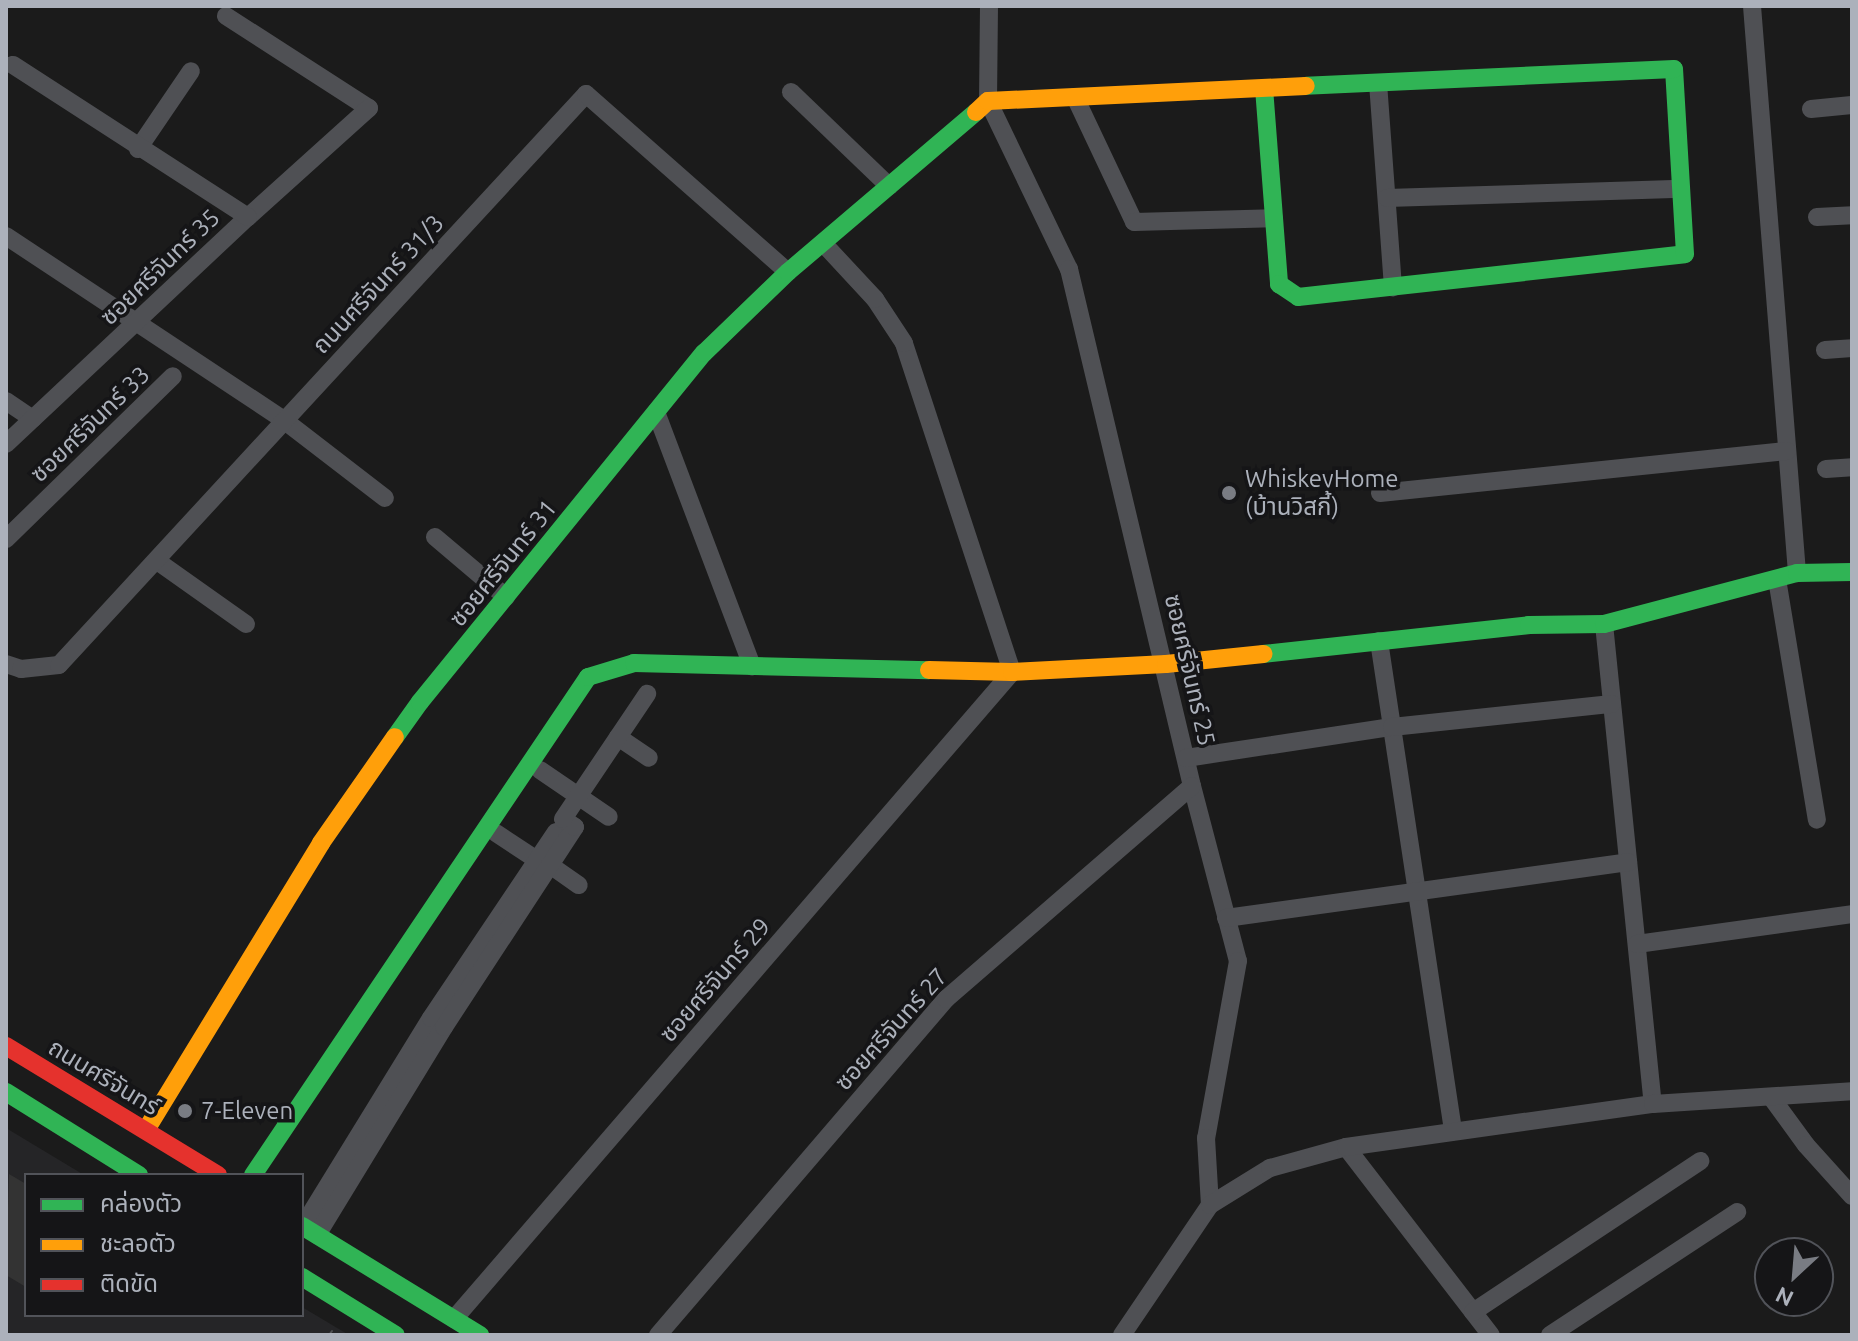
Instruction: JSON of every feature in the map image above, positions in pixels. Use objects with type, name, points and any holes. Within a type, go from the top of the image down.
[{"type":"street","name":"ซอยศรีจันทร์ 25","points":[[989,6],[988,101],[1069,269],[1166,664],[1192,786],[1238,961],[1206,1138],[1210,1205]]},
{"type":"street","points":[[1752,6],[1797,573]]},
{"type":"street","points":[[226,16],[369,108],[248,217]]},
{"type":"street","name":"ซอยศรีจันทร์ 35","points":[[6,444],[248,217],[138,149],[13,65]]},
{"type":"street","points":[[988,101],[1264,88],[1378,83],[1674,69],[1685,254],[1298,297],[1279,284],[1264,88]]},
{"type":"street","points":[[138,149],[191,71]]},
{"type":"street","points":[[1378,83],[1393,287]]},
{"type":"street","points":[[791,92],[889,186]]},
{"type":"street","name":"ถนนศรีจันทร์ 31/3","points":[[6,664],[21,669],[59,665],[586,94],[788,272]]},
{"type":"street","points":[[1075,97],[1134,222],[1274,218]]},
{"type":"street","name":"ซอยศรีจันทร์ 31","points":[[146,1130],[321,843],[420,702],[704,353],[788,272],[988,101]]},
{"type":"street","points":[[1811,109],[1852,105]]},
{"type":"street","points":[[1387,198],[1681,189]]},
{"type":"street","points":[[1817,217],[1852,215]]},
{"type":"street","points":[[6,236],[285,421],[385,498]]},
{"type":"street","points":[[823,243],[875,299],[904,343],[1012,672]]},
{"type":"street","points":[[1825,350],[1852,348]]},
{"type":"street","name":"ซอยศรีจันทร์ 33","points":[[6,539],[173,376]]},
{"type":"street","points":[[6,401],[33,419]]},
{"type":"street","points":[[656,412],[752,666]]},
{"type":"street","points":[[1380,493],[1787,451]]},
{"type":"street","points":[[1826,469],[1852,467]]},
{"type":"street","points":[[435,537],[506,597]]},
{"type":"street","points":[[157,561],[246,624]]},
{"type":"street","points":[[254,1173],[588,677],[634,663],[1012,672],[1166,664],[1529,625],[1604,624],[1797,573],[1852,572]]},
{"type":"street","points":[[1777,579],[1817,820]]},
{"type":"street","points":[[1604,624],[1653,1104]]},
{"type":"street","points":[[1379,641],[1453,1131]]},
{"type":"street","name":"ซอยศรีจันทร์ 29","points":[[454,1319],[1012,672]]},
{"type":"street","points":[[480,1335],[307,1229],[431,1018],[543,863],[575,827],[563,819],[647,694]]},
{"type":"street","points":[[1186,758],[1392,727],[1612,704]]},
{"type":"street","points":[[618,737],[649,758]]},
{"type":"street","points":[[540,770],[609,817]]},
{"type":"street","name":"ซอยศรีจันทร์ 27","points":[[658,1335],[946,999],[1192,786]]},
{"type":"street","points":[[543,863],[556,832]]},
{"type":"street","points":[[496,833],[579,885]]},
{"type":"street","points":[[1226,918],[1416,889],[1628,862]]},
{"type":"street","points":[[1637,944],[1852,914]]},
{"type":"street","name":"ถนนศรีจันทร์","points":[[6,1046],[215,1173]]},
{"type":"street","points":[[1122,1335],[1210,1205],[1270,1168],[1346,1147],[1653,1104],[1852,1091]]},
{"type":"street","points":[[6,1092],[136,1173]]},
{"type":"street","points":[[1771,1097],[1806,1145],[1852,1196]]},
{"type":"street","points":[[1346,1147],[1491,1335]]},
{"type":"street","points":[[1473,1312],[1700,1161]]},
{"type":"street","points":[[1550,1335],[1737,1212]]},
{"type":"street","points":[[304,1278],[396,1335]]},
{"type":"shaded area","points":[[6,1128],[81,1173],[24,1173],[24,1317],[304,1317],[304,1308],[349,1335],[6,1335]]},
{"type":"building","points":[[9,1174],[24,1183],[24,1286],[6,1275]]},
{"type":"tram line","points":[[329,1335],[332,1331]]},
{"type":"traffic: fast","points":[[1264,88],[1279,284],[1298,297],[1685,254],[1674,69],[1306,86]]},
{"type":"traffic: fast","points":[[395,737],[420,702],[704,353],[788,272],[976,112]]},
{"type":"traffic: fast","points":[[1263,654],[1529,625],[1604,624],[1797,573],[1852,572]]},
{"type":"traffic: fast","points":[[254,1173],[588,677],[634,663],[929,670]]},
{"type":"traffic: fast","points":[[6,1092],[136,1173]]},
{"type":"traffic: fast","points":[[304,1227],[480,1335]]},
{"type":"traffic: fast","points":[[304,1278],[396,1335]]},
{"type":"traffic: slow","points":[[976,112],[988,101],[1306,86]]},
{"type":"traffic: slow","points":[[929,670],[1012,672],[1166,664],[1263,654]]},
{"type":"traffic: slow","points":[[146,1130],[321,843],[395,737]]},
{"type":"traffic: jam","points":[[6,1046],[215,1173]]},
{"type":"place","name":"WhiskeyHome (บ้านวิสกี้)","points":[[1229,493]]},
{"type":"place","name":"7-Eleven","points":[[185,1111]]}]
